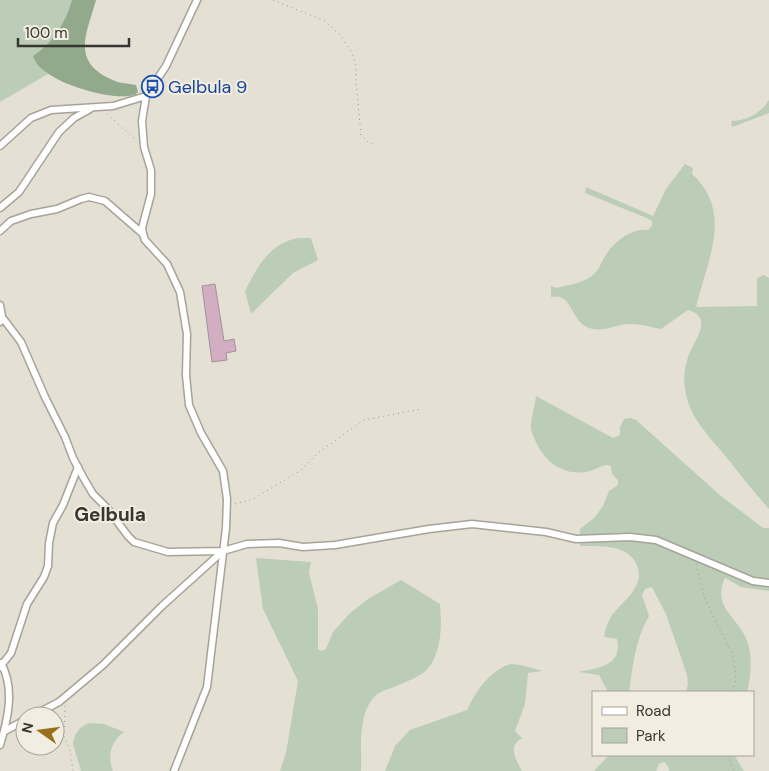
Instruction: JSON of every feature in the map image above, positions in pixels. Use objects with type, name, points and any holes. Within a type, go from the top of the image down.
[{"type":"street","points":[[174,771],[207,687],[227,506],[223,471],[201,433],[189,405],[186,375],[187,334],[180,292],[168,264],[145,240],[143,234],[142,228],[151,194],[151,170],[144,147],[142,121],[146,96],[166,66],[197,0]]},
{"type":"street","points":[[0,146],[31,118],[51,110],[114,106],[146,96]]},
{"type":"street","points":[[0,208],[19,192],[59,132],[74,118],[96,107]]},
{"type":"street","points":[[0,230],[12,221],[31,214],[57,209],[81,199],[89,198],[105,202],[143,234]]},
{"type":"street","points":[[0,305],[1,320],[21,342],[78,467],[93,494],[107,508],[134,542],[168,552],[223,551],[248,544],[279,543],[303,547],[335,545],[429,529],[472,524],[546,532],[576,539],[630,537],[656,540],[753,581],[769,583]]},
{"type":"street","points":[[0,745],[7,723],[9,693],[1,665],[11,653],[27,604],[44,577],[48,566],[49,543],[53,523],[63,505],[78,467]]},
{"type":"street","points":[[49,706],[63,698],[104,665],[162,606],[223,551]]},
{"type":"street","points":[[5,731],[15,726]]},
{"type":"path","points":[[273,0],[325,21],[341,36],[352,53],[356,67],[361,135],[373,144]]},
{"type":"path","points":[[96,107],[144,147]]},
{"type":"path","points":[[227,506],[253,499],[300,472],[319,452],[364,420],[421,409]]},
{"type":"path","points":[[694,556],[704,599],[733,656],[736,676],[733,691]]},
{"type":"path","points":[[63,698],[66,708],[64,737],[70,750],[73,771]]},
{"type":"path","points":[[728,756],[734,771]]},
{"type":"green space","points":[[0,0],[72,0],[66,17],[57,31],[47,44],[33,56],[48,74],[0,102]]},
{"type":"green space","points":[[72,0],[96,0],[86,35],[85,46],[86,55],[91,65],[100,73],[116,81],[136,85],[138,92],[135,95],[113,96],[73,86],[50,75],[36,63],[33,56],[47,45],[57,32],[66,17]]},
{"type":"green space","points":[[769,100],[769,113],[732,127],[731,121],[753,116]]},
{"type":"green space","points":[[685,164],[693,168],[692,174],[705,189],[712,204],[715,221],[711,255],[696,307],[757,306],[757,278],[764,275],[769,278],[769,509],[707,435],[690,408],[684,376],[688,357],[700,331],[700,319],[696,314],[688,310],[661,329],[624,324],[603,329],[593,329],[581,323],[563,298],[551,297],[551,286],[556,288],[589,278],[597,270],[609,250],[618,241],[635,231],[648,230],[652,226],[652,221],[649,219],[585,193],[586,187],[653,216],[666,189]]},
{"type":"green space","points":[[299,238],[311,238],[318,260],[293,273],[251,314],[245,291],[260,265],[272,250]]},
{"type":"green space","points":[[536,396],[613,438],[620,435],[620,427],[624,419],[636,420],[721,496],[763,528],[769,528],[769,591],[741,587],[725,578],[722,588],[721,597],[724,605],[743,633],[749,647],[751,666],[747,691],[686,691],[687,675],[666,614],[652,587],[645,589],[642,595],[649,616],[638,644],[629,691],[607,691],[599,675],[579,672],[601,667],[613,660],[616,655],[618,648],[617,639],[604,637],[605,631],[612,615],[633,592],[639,578],[639,571],[631,557],[618,549],[580,546],[580,529],[594,518],[603,506],[609,491],[618,485],[618,480],[612,474],[611,466],[602,466],[586,472],[571,472],[557,467],[538,446],[531,429]]},
{"type":"green space","points":[[256,558],[311,562],[309,573],[318,609],[318,649],[321,651],[326,649],[333,632],[349,614],[368,599],[401,580],[440,604],[441,631],[434,659],[429,667],[423,673],[377,694],[365,712],[362,732],[361,771],[280,771],[286,753],[298,681],[263,609]]},
{"type":"green space","points":[[511,664],[542,671],[528,673],[525,704],[515,731],[522,738],[515,745],[514,753],[522,771],[385,771],[395,746],[410,730],[467,710],[484,682],[503,667]]},
{"type":"green space","points":[[89,723],[104,724],[124,732],[111,749],[110,760],[113,771],[81,771],[73,744],[76,734]]},
{"type":"green space","points":[[608,756],[735,756],[744,771],[669,771],[668,766],[664,762],[659,764],[656,771],[594,771]]},
{"type":"building","points":[[215,284],[224,341],[234,339],[236,351],[226,353],[227,360],[212,362],[202,286]]},
{"type":"place","name":"Gelbula 9","points":[[152,87]]},
{"type":"district","name":"Gelbula","points":[[110,514]]}]
